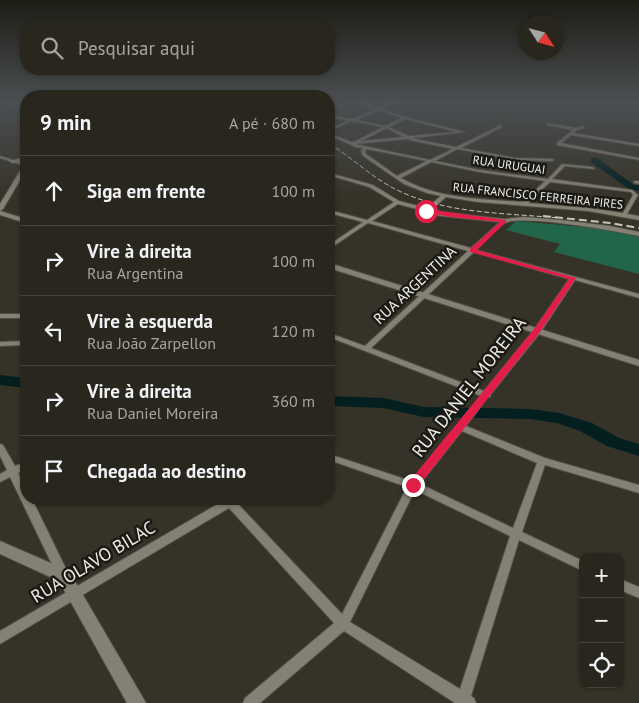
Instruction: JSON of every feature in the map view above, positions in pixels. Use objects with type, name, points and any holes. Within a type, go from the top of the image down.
[{"type":"main road","points":[[12,161],[20,160]]},
{"type":"main road","points":[[0,211],[20,177]]},
{"type":"main road","points":[[335,265],[539,329],[639,358]]},
{"type":"main road","points":[[539,329],[639,363]]},
{"type":"main road","points":[[0,548],[64,576],[137,703]]},
{"type":"street","points":[[357,142],[373,134]]},
{"type":"street","points":[[403,134],[455,148],[515,159],[552,160]]},
{"type":"street","points":[[350,143],[444,134]]},
{"type":"street","points":[[397,178],[485,134]]},
{"type":"street","points":[[639,146],[570,134],[558,144],[634,156],[639,159]]},
{"type":"street","name":"RUA URUGUAI","points":[[335,135],[350,143],[366,148],[428,162],[493,174],[626,190],[636,195],[624,215]]},
{"type":"street","points":[[595,151],[605,140]]},
{"type":"street","name":"RUA FRANCISCO FERREIRA PIRES","points":[[366,148],[363,151],[364,155],[397,178],[445,196],[639,218]]},
{"type":"street","points":[[0,159],[20,164]]},
{"type":"street","points":[[0,159],[20,165]]},
{"type":"street","points":[[524,204],[567,165],[592,168]]},
{"type":"street","points":[[335,176],[360,182],[397,202],[451,216],[504,221],[524,219],[561,222],[610,228],[639,234]]},
{"type":"street","points":[[426,211],[445,196]]},
{"type":"street","points":[[335,243],[397,202]]},
{"type":"street","points":[[0,211],[20,219]]},
{"type":"street","points":[[335,213],[639,296]]},
{"type":"street","name":"RUA ARGENTINA","points":[[366,349],[504,221]]},
{"type":"street","name":"RUA DANIEL MOREIRA","points":[[250,703],[343,624],[413,485],[539,329],[573,278]]},
{"type":"street","points":[[0,316],[20,316]]},
{"type":"street","points":[[335,337],[487,395]]},
{"type":"street","points":[[0,344],[20,343]]},
{"type":"street","points":[[461,427],[542,460],[639,489]]},
{"type":"street","points":[[0,447],[20,484]]},
{"type":"street","points":[[335,459],[413,485],[579,564]]},
{"type":"street","points":[[235,505],[343,624],[465,702],[516,534],[542,460]]},
{"type":"street","points":[[0,478],[20,468]]},
{"type":"street","points":[[29,505],[64,576]]},
{"type":"street","name":"RUA OLAVO BILAC","points":[[0,638],[222,505]]},
{"type":"street","points":[[624,586],[639,592]]},
{"type":"green space","points":[[516,221],[596,228],[639,236],[639,274],[554,252],[560,244],[506,230]]},
{"type":"waterway","points":[[594,160],[632,187],[639,188]]},
{"type":"waterway","points":[[0,380],[20,382]]},
{"type":"waterway","points":[[335,401],[383,403],[424,412],[530,414],[559,418],[586,427],[613,442],[639,450]]},
{"type":"railway","points":[[335,148],[386,184],[414,197],[454,208],[559,218]]},
{"type":"railway","points":[[543,216],[639,228]]},
{"type":"route","points":[[413,485],[537,331],[573,278],[473,250],[504,221],[451,216],[426,211]]}]
